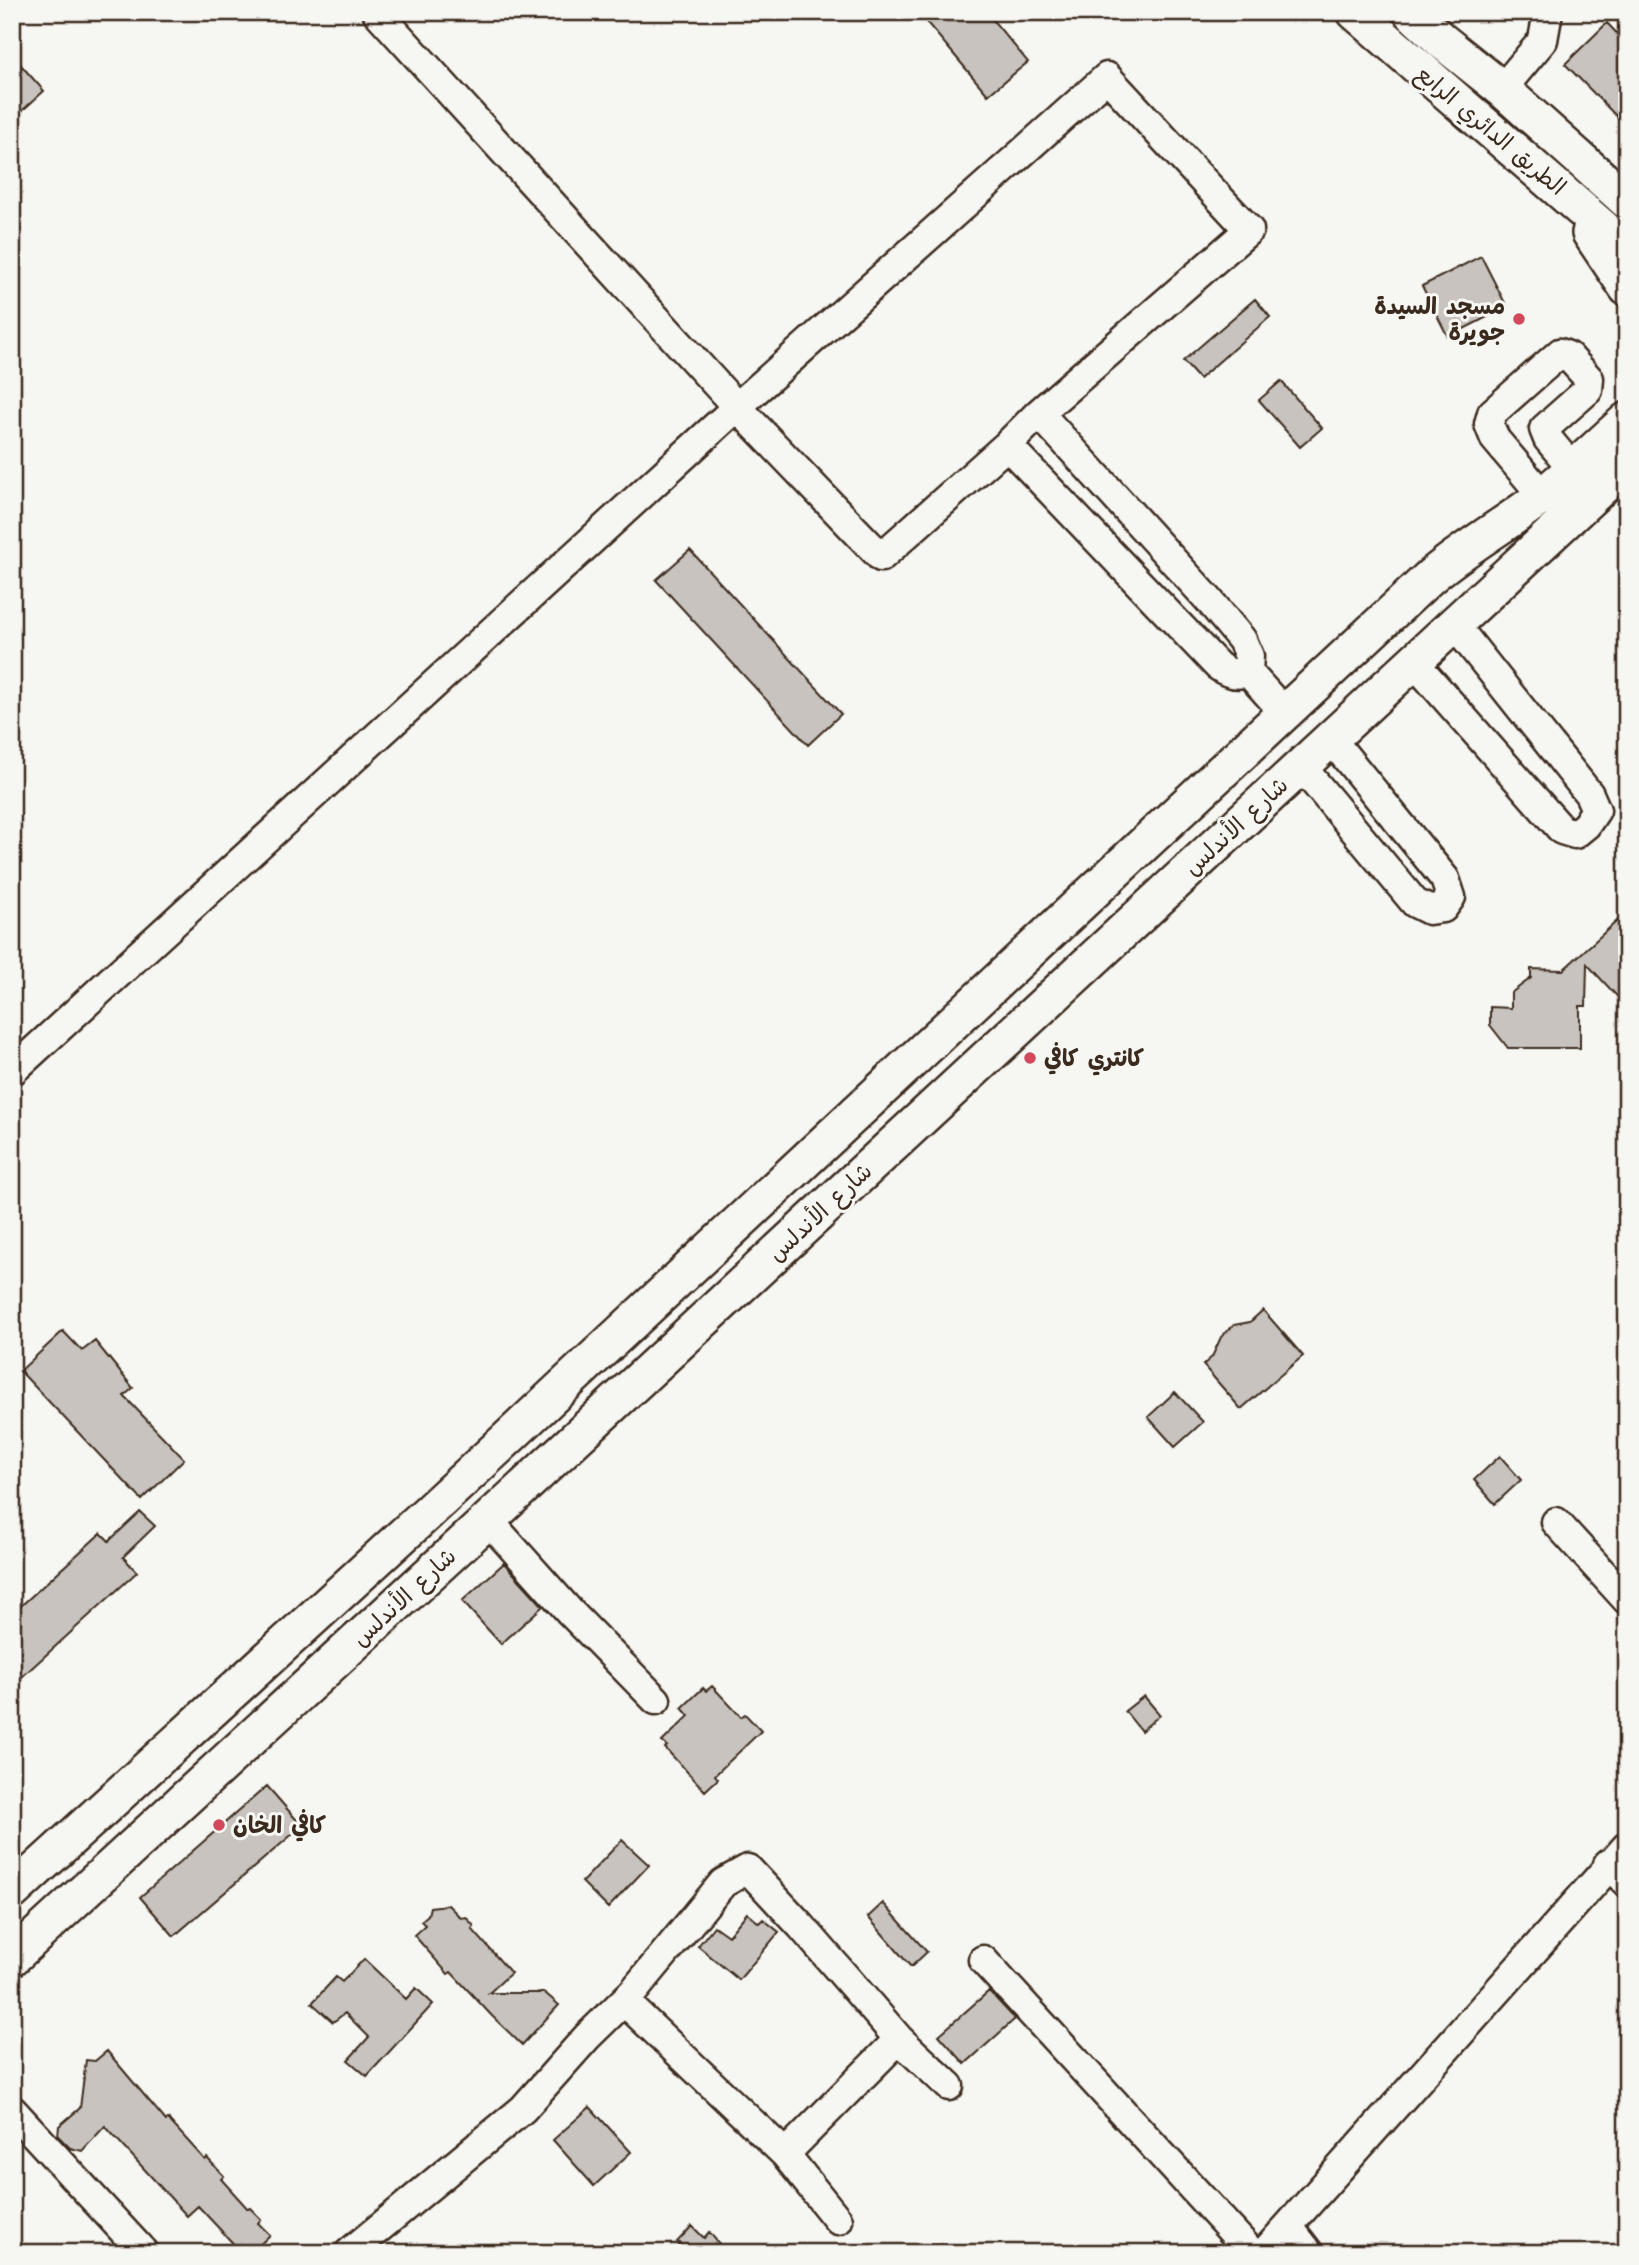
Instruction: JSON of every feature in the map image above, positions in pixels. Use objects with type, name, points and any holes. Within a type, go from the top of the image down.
[{"type":"main road","name":"الطريق الدائري الرابع","points":[[1355,12],[1627,249]]},
{"type":"main road","name":"الطريق الدائري الرابع","points":[[1411,12],[1627,201]]},
{"type":"main road","points":[[1555,184],[1627,288]]},
{"type":"main road","points":[[1583,461],[1627,406]]},
{"type":"main road","name":"شارع الأندلس","points":[[12,1892],[503,1443],[1284,712],[1457,554],[1542,495],[1627,420]]},
{"type":"main road","name":"شارع الأندلس","points":[[12,1958],[1627,464]]},
{"type":"main road","points":[[1284,712],[1317,751]]},
{"type":"street","points":[[12,1071],[737,407],[1107,77],[1249,230],[1038,413],[1007,445],[881,557],[737,407],[377,12]]},
{"type":"street","points":[[1502,89],[1543,40],[1548,12]]},
{"type":"street","points":[[1542,495],[1495,439],[1489,424],[1492,413],[1560,353],[1569,356],[1589,379],[1588,390],[1544,429],[1548,439],[1583,461]]},
{"type":"street","points":[[1038,413],[1208,599],[1242,640],[1249,656],[1248,672],[1284,712]]},
{"type":"street","points":[[1007,445],[1218,666],[1235,674],[1248,672]]},
{"type":"street","points":[[1413,662],[1562,830],[1575,834],[1586,825],[1596,810],[1589,794],[1454,624]]},
{"type":"street","points":[[1317,751],[1445,879],[1451,897],[1443,908],[1429,911],[1415,903],[1317,751]]},
{"type":"street","points":[[488,1520],[570,1612],[656,1700]]},
{"type":"street","points":[[1556,1522],[1627,1600]]},
{"type":"street","points":[[1264,2253],[1621,1864]]},
{"type":"street","points":[[349,2253],[523,2109],[587,2037],[624,2001],[723,1883],[748,1869],[803,1927],[899,2039],[949,2086]]},
{"type":"street","points":[[983,1960],[1252,2253]]},
{"type":"street","points":[[624,2001],[785,2154],[838,2220]]},
{"type":"street","points":[[785,2154],[899,2039]]},
{"type":"street","points":[[12,2110],[144,2253]]},
{"type":"street","points":[[1288,2226],[1309,2253]]},
{"type":"building","points":[[918,12],[986,12],[1028,62],[988,95]]},
{"type":"building","points":[[1607,23],[1627,44],[1627,127],[1565,64]]},
{"type":"building","points":[[12,55],[44,91],[12,120]]},
{"type":"building","points":[[1481,256],[1507,307],[1448,337],[1422,286]]},
{"type":"building","points":[[1255,299],[1270,317],[1199,379],[1183,361]]},
{"type":"building","points":[[1281,381],[1322,428],[1300,447],[1259,400]]},
{"type":"building","points":[[690,550],[841,714],[808,745],[656,580]]},
{"type":"building","points":[[1627,912],[1627,1007],[1587,964],[1586,1006],[1580,1006],[1580,1048],[1508,1048],[1490,1025],[1490,1007],[1511,1008],[1511,993],[1531,978],[1531,969],[1563,970]]},
{"type":"building","points":[[1263,1310],[1303,1356],[1241,1409],[1203,1365],[1212,1357],[1221,1337],[1234,1325],[1250,1322]]},
{"type":"building","points":[[63,1331],[82,1351],[95,1341],[133,1388],[124,1396],[184,1459],[142,1500],[20,1371]]},
{"type":"building","points":[[1175,1392],[1203,1422],[1175,1447],[1148,1417]]},
{"type":"building","points":[[1500,1456],[1521,1480],[1495,1504],[1474,1480]]},
{"type":"building","points":[[140,1512],[155,1526],[123,1557],[137,1572],[12,1686],[12,1614],[101,1533],[109,1541]]},
{"type":"building","points":[[504,1563],[543,1606],[501,1644],[462,1601]]},
{"type":"building","points":[[712,1686],[741,1717],[745,1714],[761,1731],[715,1775],[718,1779],[705,1791],[662,1742],[689,1716],[682,1708],[703,1688],[706,1691]]},
{"type":"building","points":[[1144,1696],[1160,1715],[1141,1731],[1125,1711]]},
{"type":"building","points":[[267,1786],[302,1826],[174,1936],[140,1897]]},
{"type":"building","points":[[622,1840],[649,1865],[608,1908],[582,1882]]},
{"type":"building","points":[[883,1903],[927,1952],[911,1967],[868,1917]]},
{"type":"building","points":[[448,1905],[461,1918],[466,1917],[474,1926],[472,1929],[511,1973],[489,1993],[545,1993],[559,2005],[522,2045],[451,1972],[448,1974],[414,1935],[425,1925],[421,1921],[428,1915],[430,1907]]},
{"type":"building","points":[[747,1913],[759,1923],[763,1919],[779,1932],[739,1980],[698,1946],[714,1926],[728,1936]]},
{"type":"building","points":[[364,1959],[406,1999],[416,1988],[433,2004],[367,2076],[348,2060],[369,2037],[345,2013],[333,2022],[312,2003],[336,1977],[342,1982]]},
{"type":"building","points":[[989,1991],[1015,2019],[965,2064],[939,2035]]},
{"type":"building","points":[[107,2051],[166,2121],[168,2119],[205,2160],[207,2158],[224,2176],[221,2179],[248,2209],[261,2219],[258,2223],[270,2235],[251,2253],[242,2253],[198,2206],[187,2216],[105,2126],[82,2151],[70,2148],[58,2136],[59,2126],[80,2108],[86,2060],[95,2061]]},
{"type":"building","points":[[590,2107],[631,2152],[594,2186],[553,2140]]},
{"type":"building","points":[[692,2226],[704,2238],[709,2232],[727,2253],[671,2253]]},
{"type":"place","name":"مسجد السيدة جويرة","points":[[1519,319]]},
{"type":"place","name":"كانتري كافي","points":[[1030,1058]]},
{"type":"place","name":"كافي الخان","points":[[219,1825]]}]
